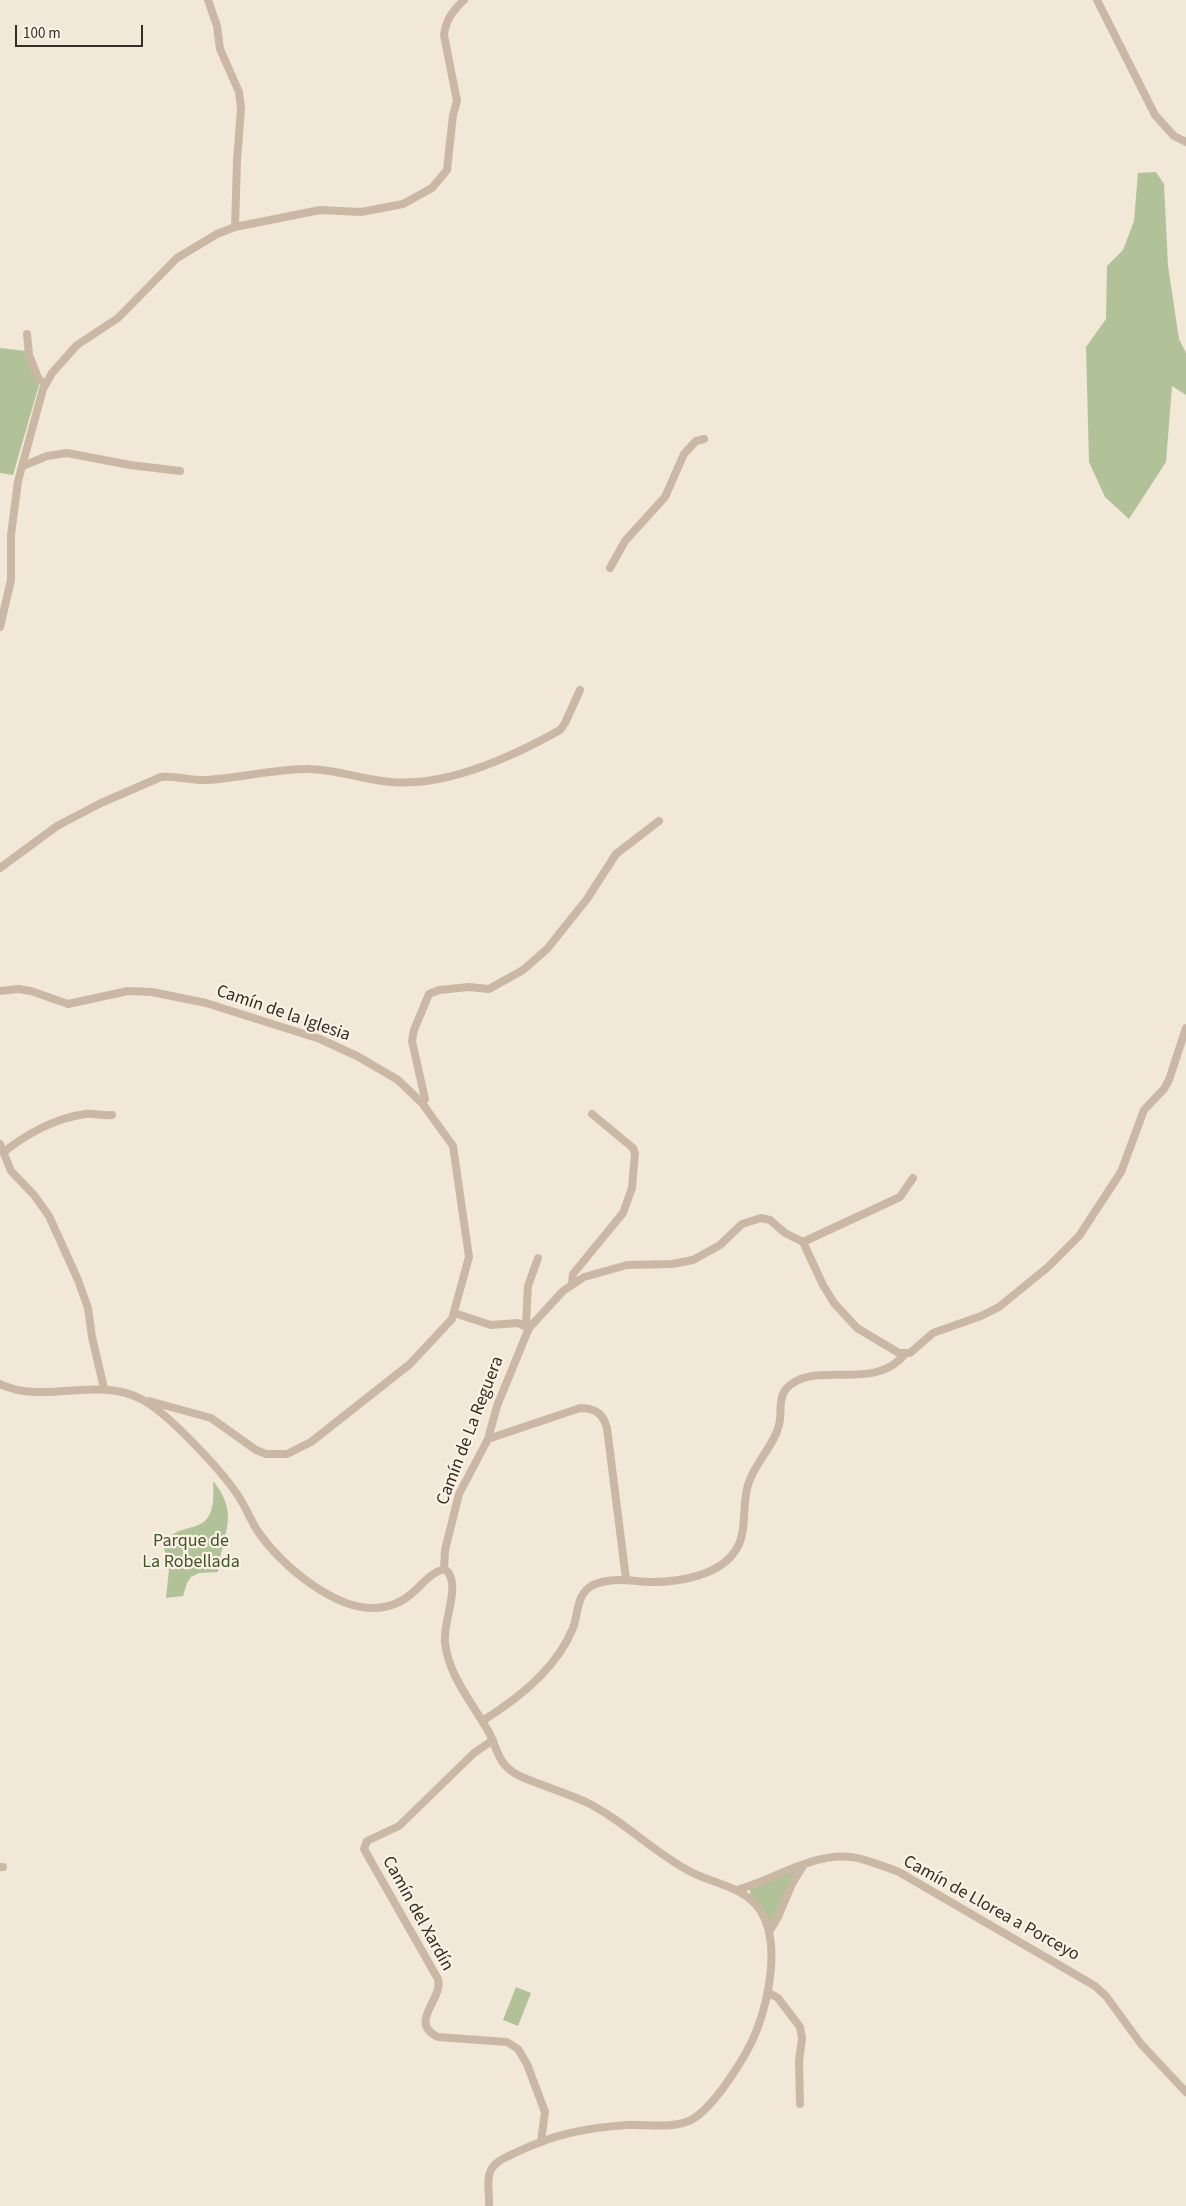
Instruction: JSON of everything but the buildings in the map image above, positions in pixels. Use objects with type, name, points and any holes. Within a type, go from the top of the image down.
[{"type":"street","points":[[208,0],[217,26],[220,49],[239,92],[241,108],[235,227]]},
{"type":"street","points":[[0,627],[12,580],[13,504],[45,383],[63,359],[77,345],[118,318],[188,249],[235,227],[320,210],[361,212],[403,204],[432,188],[447,170],[452,115],[457,101],[444,35],[445,25],[449,15],[464,0]]},
{"type":"street","points":[[1097,0],[1155,116],[1174,136],[1186,142]]},
{"type":"street","points":[[27,334],[29,355],[39,380],[45,383]]},
{"type":"street","points":[[610,568],[625,541],[665,497],[684,454],[696,441],[704,439]]},
{"type":"street","points":[[23,466],[47,456],[67,453],[130,465],[180,471]]},
{"type":"street","points":[[0,868],[57,826],[161,777],[172,775],[203,780],[323,769],[392,782],[448,776],[473,770],[560,730],[580,690]]},
{"type":"street","points":[[422,1103],[424,1099],[421,1074],[412,1041],[414,1030],[429,994],[439,990],[469,987],[490,989],[523,970],[547,949],[587,899],[616,854],[659,821]]},
{"type":"street","name":"Camín de la Iglesia","points":[[0,991],[18,989],[31,991],[68,1004],[140,991],[206,1003],[320,1039],[357,1056],[398,1080],[422,1103],[453,1146],[470,1257],[454,1312],[448,1324],[410,1364],[311,1442],[288,1454],[266,1454],[256,1450],[211,1418],[142,1399]]},
{"type":"street","points":[[482,1721],[498,1712],[552,1664],[573,1628],[580,1600],[586,1590],[594,1584],[626,1580],[653,1582],[684,1579],[711,1571],[729,1558],[740,1541],[748,1483],[777,1432],[781,1399],[786,1389],[799,1380],[884,1371],[896,1364],[905,1354],[914,1350],[933,1333],[981,1316],[999,1307],[1048,1267],[1079,1236],[1121,1172],[1144,1110],[1164,1089],[1169,1080],[1186,1030]]},
{"type":"street","points":[[4,1152],[42,1128],[70,1117],[86,1114],[112,1115]]},
{"type":"street","points":[[572,1283],[573,1274],[623,1213],[632,1188],[635,1152],[633,1148],[592,1114]]},
{"type":"street","points":[[0,1144],[4,1152],[3,1165],[34,1196],[58,1233],[88,1308],[92,1337],[104,1388]]},
{"type":"street","points":[[905,1354],[866,1335],[840,1310],[823,1285],[803,1242],[900,1197],[914,1178]]},
{"type":"street","name":"Camín de La Reguera","points":[[444,1569],[445,1550],[459,1494],[488,1439],[497,1406],[527,1326],[572,1283],[614,1268],[672,1264],[693,1260],[720,1245],[742,1224],[761,1218],[770,1220],[785,1233],[803,1242]]},
{"type":"street","points":[[454,1312],[491,1325],[518,1323],[527,1326],[528,1286],[538,1258]]},
{"type":"street","points":[[0,1384],[26,1392],[118,1389],[142,1399],[163,1415],[218,1470],[238,1494],[257,1529],[277,1554],[302,1577],[322,1590],[350,1604],[368,1608],[383,1608],[407,1599],[434,1573],[444,1569],[452,1577],[454,1586],[445,1622],[447,1656],[454,1674],[493,1740],[503,1763],[514,1773],[587,1803],[612,1818],[646,1845],[691,1872],[736,1890],[754,1901],[762,1912],[769,1932],[769,1993],[752,2043],[730,2078],[699,2114],[691,2120],[674,2124],[628,2125],[556,2135],[498,2162],[490,2171],[488,2181],[489,2206]]},
{"type":"street","points":[[488,1439],[580,1408],[591,1409],[601,1414],[607,1428],[626,1580]]},
{"type":"street","name":"Camín del Xardín","points":[[493,1740],[474,1753],[399,1826],[367,1841],[364,1849],[438,1979],[438,1993],[425,2018],[430,2031],[443,2038],[507,2042],[518,2049],[527,2064],[544,2112],[541,2142]]},
{"type":"street","name":"Camín de Llorea a Porceyo","points":[[736,1890],[818,1859],[853,1857],[899,1872],[1088,1981],[1106,1996],[1141,2044],[1186,2092]]},
{"type":"street","points":[[769,1932],[792,1884],[803,1866]]},
{"type":"street","points":[[769,1993],[778,1998],[797,2021],[801,2032],[800,2104]]},
{"type":"green space","points":[[1156,172],[1164,184],[1168,266],[1179,339],[1186,353],[1186,395],[1172,386],[1166,462],[1129,519],[1105,497],[1089,462],[1086,347],[1106,319],[1107,266],[1123,250],[1134,221],[1138,173]]},
{"type":"green space","points":[[0,348],[26,351],[39,385],[13,475],[0,473]]},
{"type":"green space","name":"Parque de La Robellada","points":[[213,1481],[226,1504],[228,1515],[228,1525],[218,1572],[199,1573],[191,1577],[183,1596],[166,1598],[169,1569],[163,1544],[180,1531],[197,1526],[210,1514],[213,1501]]},
{"type":"green space","points":[[794,1868],[799,1873],[771,1922],[756,1909],[750,1889]]},
{"type":"green space","points":[[516,1987],[531,1993],[518,2026],[503,2020]]}]
